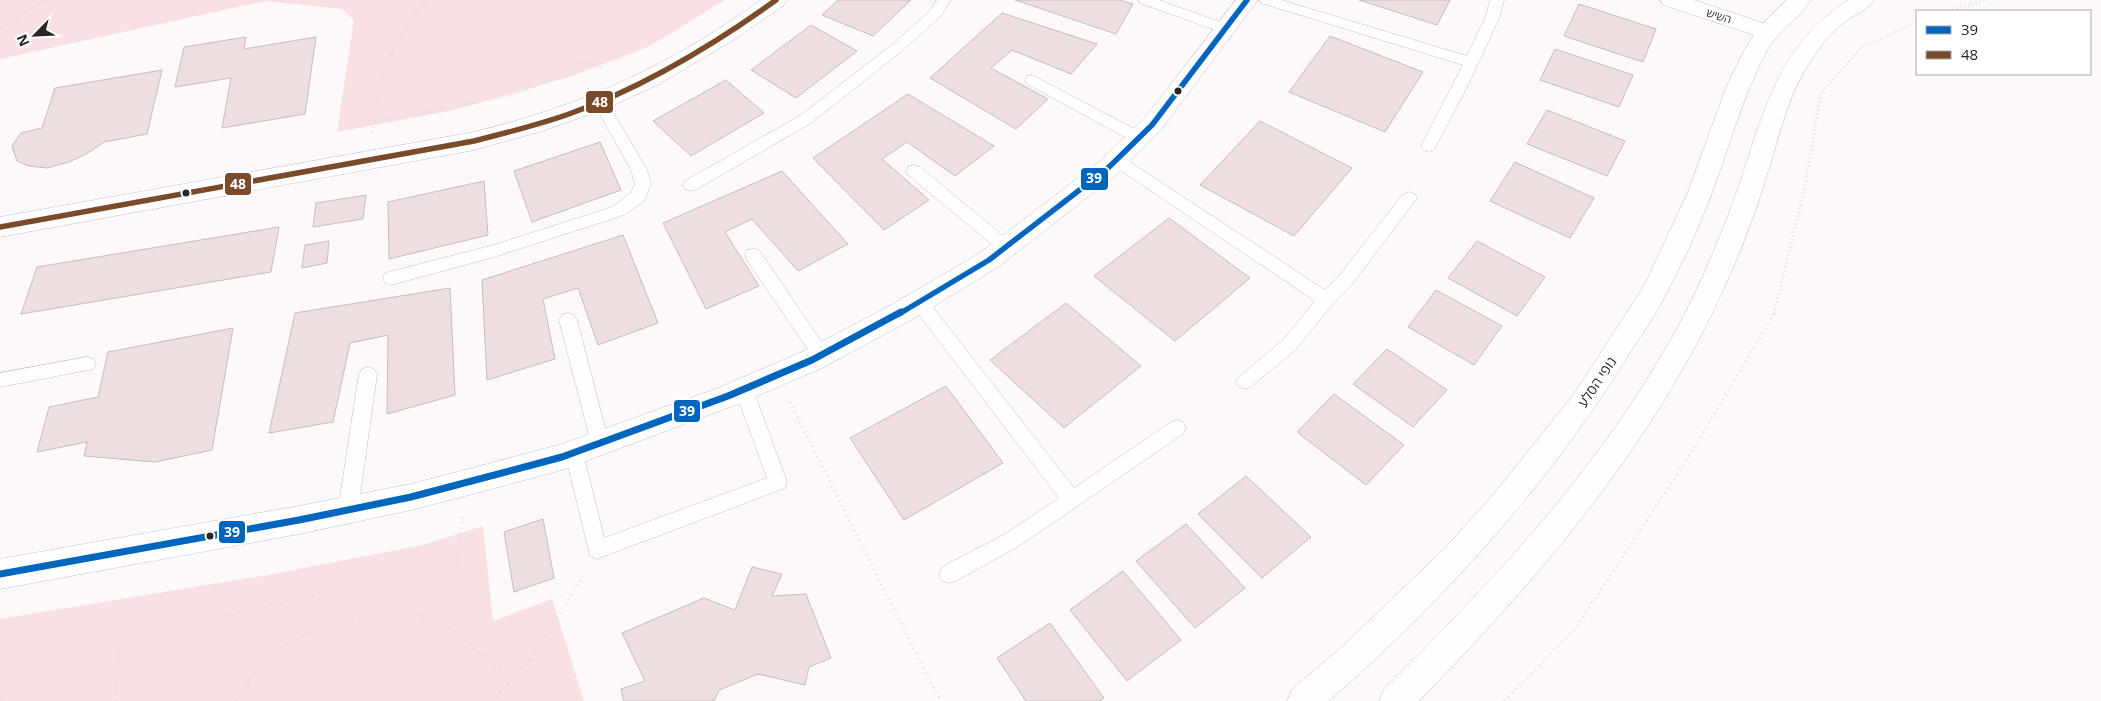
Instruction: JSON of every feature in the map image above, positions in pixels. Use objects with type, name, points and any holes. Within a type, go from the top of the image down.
[{"type":"street","points":[[0,227],[474,142],[570,114],[651,78],[731,33],[776,0]]},
{"type":"street","points":[[0,574],[51,563],[149,548],[348,510],[465,483],[574,453],[744,390],[776,376],[821,355],[919,302],[988,260],[1093,180],[1152,125],[1247,0]]},
{"type":"street","name":"השיש","points":[[1671,0],[1767,32]]},
{"type":"street","name":"נופי הסלע","points":[[1304,701],[1354,658],[1457,557],[1503,506],[1584,402],[1654,292],[1700,192],[1739,86],[1755,52],[1767,32],[1800,0]]},
{"type":"street","points":[[1396,701],[1452,646],[1501,593],[1548,538],[1629,430],[1698,314],[1721,266],[1744,208],[1779,100],[1794,67],[1805,49],[1838,14],[1862,0]]},
{"type":"street","points":[[0,561],[51,563]]},
{"type":"lane","points":[[691,186],[806,118],[898,48],[935,14],[944,0]]},
{"type":"lane","points":[[1145,0],[1226,29]]},
{"type":"lane","points":[[1266,0],[1471,62]]},
{"type":"lane","points":[[1429,146],[1493,16],[1497,0]]},
{"type":"lane","points":[[1032,80],[1139,138]]},
{"type":"lane","points":[[391,278],[564,229],[618,211],[638,197],[643,184],[639,170],[600,102]]},
{"type":"lane","points":[[1116,160],[1326,300]]},
{"type":"lane","points":[[914,171],[1006,247]]},
{"type":"lane","points":[[1245,382],[1289,344],[1326,300],[1344,282],[1410,198]]},
{"type":"lane","points":[[753,254],[821,355]]},
{"type":"lane","points":[[919,302],[1072,500]]},
{"type":"lane","points":[[568,320],[600,444]]},
{"type":"lane","points":[[0,380],[88,364]]},
{"type":"lane","points":[[348,510],[368,374]]},
{"type":"lane","points":[[574,453],[597,550],[778,482],[744,390]]},
{"type":"lane","points":[[949,574],[1012,540],[1177,428]]},
{"type":"path","points":[[0,28],[45,0]]},
{"type":"path","points":[[367,161],[385,66],[413,14],[429,0]]},
{"type":"path","points":[[1952,10],[1985,0]]},
{"type":"path","points":[[1504,701],[1575,629],[1690,455],[1774,315],[1804,191],[1821,93],[1862,47],[1916,22]]},
{"type":"path","points":[[374,123],[512,95],[556,78],[574,61],[651,78]]},
{"type":"path","points":[[776,376],[940,701]]},
{"type":"path","points":[[116,701],[118,642],[458,560],[465,483]]},
{"type":"path","points":[[493,701],[515,681],[548,636],[597,550]]},
{"type":"path","points":[[236,701],[251,679],[285,646],[318,624],[370,614],[412,613],[445,625],[473,650],[539,701]]},
{"type":"path","points":[[0,698],[3,701]]},
{"type":"shaded area","points":[[0,0],[725,0],[650,46],[575,75],[454,110],[337,132],[354,20],[342,9],[265,1],[0,59]]},
{"type":"shaded area","points":[[483,526],[493,621],[552,599],[584,701],[0,701],[0,619],[273,574],[423,545]]},
{"type":"building","points":[[838,0],[911,0],[873,36],[822,15]]},
{"type":"building","points":[[1015,0],[1119,0],[1133,4],[1116,34]]},
{"type":"building","points":[[1359,0],[1450,0],[1437,25]]},
{"type":"building","points":[[1579,4],[1656,29],[1643,62],[1564,36]]},
{"type":"building","points":[[1002,13],[1097,44],[1071,74],[1012,50],[991,68],[1048,99],[1016,129],[930,78]]},
{"type":"building","points":[[811,25],[857,51],[796,98],[751,70]]},
{"type":"building","points":[[1330,36],[1423,72],[1385,132],[1289,92]]},
{"type":"building","points":[[246,37],[244,49],[316,37],[305,114],[222,128],[231,78],[175,87],[184,47]]},
{"type":"building","points":[[1555,49],[1633,75],[1619,107],[1540,80]]},
{"type":"building","points":[[162,70],[147,134],[104,142],[88,153],[69,162],[47,168],[29,166],[17,161],[12,146],[21,133],[42,128],[55,88]]},
{"type":"building","points":[[726,80],[764,113],[691,156],[653,121]]},
{"type":"building","points":[[908,94],[994,146],[955,176],[907,142],[882,159],[929,200],[884,230],[813,158]]},
{"type":"building","points":[[1547,110],[1625,141],[1607,176],[1527,144]]},
{"type":"building","points":[[1260,121],[1352,168],[1294,236],[1200,185]]},
{"type":"building","points":[[600,142],[621,190],[532,222],[514,171]]},
{"type":"building","points":[[1515,162],[1594,198],[1570,238],[1490,201]]},
{"type":"building","points":[[782,171],[848,244],[798,271],[752,219],[725,232],[759,286],[706,309],[663,223]]},
{"type":"building","points":[[484,181],[488,235],[389,259],[388,202]]},
{"type":"building","points":[[366,195],[363,219],[313,227],[316,203]]},
{"type":"building","points":[[1169,218],[1250,278],[1175,341],[1094,276]]},
{"type":"building","points":[[279,227],[271,272],[21,314],[37,267]]},
{"type":"building","points":[[623,235],[658,323],[598,345],[578,288],[543,299],[555,359],[487,380],[482,280]]},
{"type":"building","points":[[329,241],[327,263],[302,268],[305,245]]},
{"type":"building","points":[[1477,241],[1545,277],[1517,316],[1448,278]]},
{"type":"building","points":[[450,288],[455,395],[387,414],[388,335],[350,343],[333,422],[269,433],[295,313]]},
{"type":"building","points":[[1436,290],[1502,326],[1474,365],[1408,327]]},
{"type":"building","points":[[1066,303],[1141,366],[1064,428],[990,360]]},
{"type":"building","points":[[233,328],[212,450],[155,462],[84,456],[87,442],[37,452],[49,407],[98,397],[108,352]]},
{"type":"building","points":[[1387,349],[1447,390],[1413,427],[1353,384]]},
{"type":"building","points":[[946,386],[1003,463],[904,520],[850,438]]},
{"type":"building","points":[[1334,394],[1404,445],[1366,485],[1297,432]]},
{"type":"building","points":[[1246,476],[1311,537],[1262,578],[1198,514]]},
{"type":"building","points":[[543,519],[554,578],[514,592],[504,532]]},
{"type":"building","points":[[1186,524],[1245,588],[1195,628],[1136,561]]},
{"type":"building","points":[[752,567],[782,574],[772,596],[806,594],[831,658],[809,667],[805,685],[758,674],[719,690],[714,701],[624,701],[621,689],[645,681],[622,633],[704,598],[735,610]]},
{"type":"building","points":[[1123,571],[1181,640],[1127,681],[1070,610]]},
{"type":"building","points":[[1050,623],[1104,698],[1099,701],[1026,701],[997,658]]},
{"type":"transit line","name":"48","points":[[0,227],[474,141],[534,125],[597,103],[651,78],[703,50],[776,0]]},
{"type":"transit line","name":"39","points":[[0,574],[299,520],[411,497],[465,483],[562,457],[728,396],[812,360],[902,312],[989,260],[1108,168],[1152,125],[1247,0]]}]
